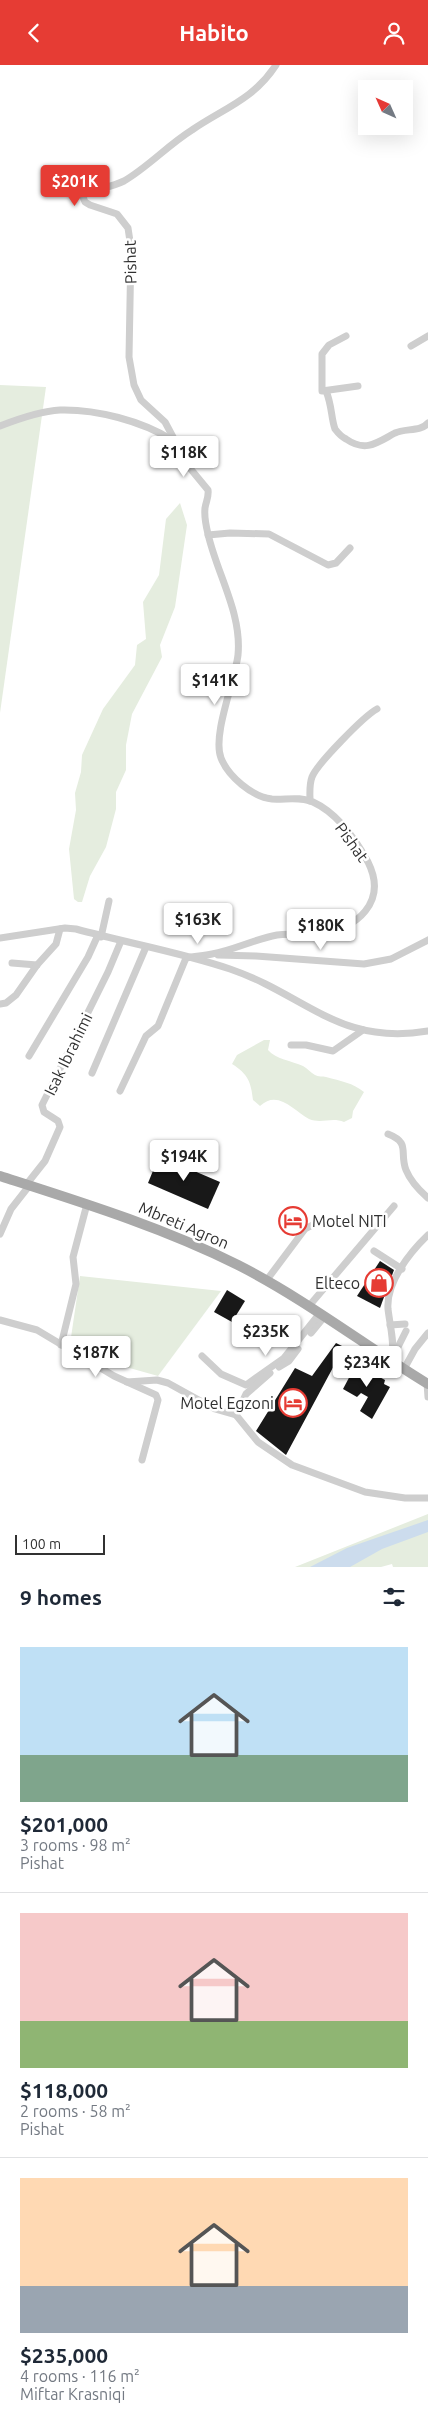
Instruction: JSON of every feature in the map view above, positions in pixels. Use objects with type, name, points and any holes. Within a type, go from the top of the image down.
[{"type":"main road","name":"Mbreti Agron","points":[[0,1176],[87,1204],[184,1240],[266,1281],[309,1306],[392,1359],[427,1384]]},
{"type":"street","name":"Pishat","points":[[213,954],[276,935],[308,935],[333,931],[356,920],[371,904],[375,881],[370,866],[360,849],[334,817],[310,801],[271,799],[258,795],[242,784],[221,759],[219,739],[235,669],[238,638],[230,602],[208,535],[205,515],[208,490],[189,467],[181,448],[173,440],[165,422],[141,399],[132,377],[129,346],[131,248],[128,228],[122,219],[112,211],[86,203],[84,195],[87,192],[108,187],[125,180],[191,131],[242,102],[261,85],[276,65]]},
{"type":"street","points":[[346,336],[329,345],[322,353],[322,391],[358,386]]},
{"type":"street","points":[[411,346],[428,336]]},
{"type":"street","points":[[326,391],[336,429],[345,438],[359,446],[376,445],[398,432],[423,427],[428,423]]},
{"type":"street","points":[[0,426],[16,420],[60,410],[107,415],[155,429],[173,440]]},
{"type":"street","points":[[208,535],[230,533],[270,534],[328,565],[336,563],[350,548]]},
{"type":"street","points":[[310,801],[310,785],[315,771],[364,719],[377,709]]},
{"type":"street","name":"Isak Ibrahimi","points":[[29,1056],[100,936],[109,901]]},
{"type":"street","points":[[0,938],[71,928],[186,957],[245,975],[326,1017],[363,1030],[392,1035],[428,1031]]},
{"type":"street","points":[[0,1004],[6,1003],[16,995],[37,965],[56,944],[60,929]]},
{"type":"street","name":"Pishat","points":[[186,957],[213,954],[364,964],[392,959],[428,940]]},
{"type":"street","name":"Isak Ibrahimi","points":[[28,1185],[45,1161],[60,1127],[58,1121],[44,1112],[42,1105],[108,972],[121,941]]},
{"type":"street","name":"Isak Ibrahimi","points":[[92,1073],[146,947]]},
{"type":"street","points":[[120,1091],[146,1036],[158,1026],[186,957]]},
{"type":"street","points":[[12,963],[37,965]]},
{"type":"street","points":[[291,1045],[306,1045],[333,1051],[363,1030]]},
{"type":"street","points":[[388,1134],[397,1138],[403,1145],[406,1171],[428,1199]]},
{"type":"street","points":[[0,1234],[11,1209],[28,1185]]},
{"type":"street","points":[[61,1345],[76,1284],[73,1257],[87,1204]]},
{"type":"street","points":[[309,1306],[394,1206]]},
{"type":"street","points":[[266,1281],[305,1229],[320,1221]]},
{"type":"street","points":[[392,1359],[388,1297],[412,1252],[428,1235]]},
{"type":"street","points":[[374,1251],[402,1269]]},
{"type":"street","points":[[202,1356],[221,1374],[246,1385],[284,1358],[323,1315]]},
{"type":"street","points":[[236,1415],[246,1394],[269,1373],[289,1361],[323,1315]]},
{"type":"street","points":[[0,1320],[37,1330],[127,1382],[152,1392],[158,1398],[142,1460]]},
{"type":"street","points":[[390,1325],[405,1328],[392,1359]]},
{"type":"street","points":[[404,1369],[415,1349],[428,1333]]},
{"type":"street","points":[[127,1382],[157,1380],[168,1383],[214,1409],[236,1415],[258,1442],[292,1465],[365,1492],[405,1498],[428,1498]]},
{"type":"street","name":"Mbreti Agron","points":[[427,1384],[428,1397]]},
{"type":"shaded area","points":[[0,385],[46,387],[0,713]]},
{"type":"shaded area","points":[[180,503],[187,525],[175,607],[160,645],[162,657],[132,714],[126,745],[126,770],[116,792],[116,809],[106,847],[90,876],[82,902],[78,902],[74,899],[69,849],[76,810],[75,793],[81,772],[82,755],[103,709],[135,665],[137,645],[146,639],[143,602],[159,575],[166,519]]},
{"type":"shaded area","points":[[264,1040],[270,1040],[268,1050],[275,1056],[303,1066],[316,1076],[356,1086],[364,1092],[353,1111],[352,1118],[344,1122],[335,1120],[318,1121],[309,1119],[286,1103],[273,1100],[267,1101],[260,1106],[253,1100],[248,1079],[242,1071],[232,1064],[237,1055]]},
{"type":"shaded area","points":[[80,1276],[221,1291],[158,1376],[69,1351]]},
{"type":"shaded area","points":[[428,1514],[428,1567],[393,1567],[392,1564],[381,1567],[295,1567]]},
{"type":"water","points":[[428,1520],[428,1532],[382,1549],[350,1567],[310,1567],[347,1548]]},
{"type":"building","points":[[159,1156],[220,1182],[208,1209],[148,1183]]},
{"type":"building","name":"Elteco","points":[[380,1261],[394,1270],[380,1308],[357,1296]]},
{"type":"building","points":[[227,1290],[245,1301],[232,1322],[214,1312]]},
{"type":"building","name":"Motel Egzoni","points":[[336,1343],[344,1347],[286,1455],[256,1431],[295,1368],[312,1376]]},
{"type":"building","points":[[360,1357],[365,1359],[361,1367],[385,1380],[384,1384],[390,1387],[372,1419],[360,1411],[368,1397],[361,1393],[357,1397],[343,1389]]},
{"type":"place","name":"Motel NITI","points":[[293,1221]]},
{"type":"place","name":"Elteco","points":[[379,1283]]},
{"type":"place","name":"Motel Egzoni","points":[[293,1403]]}]
